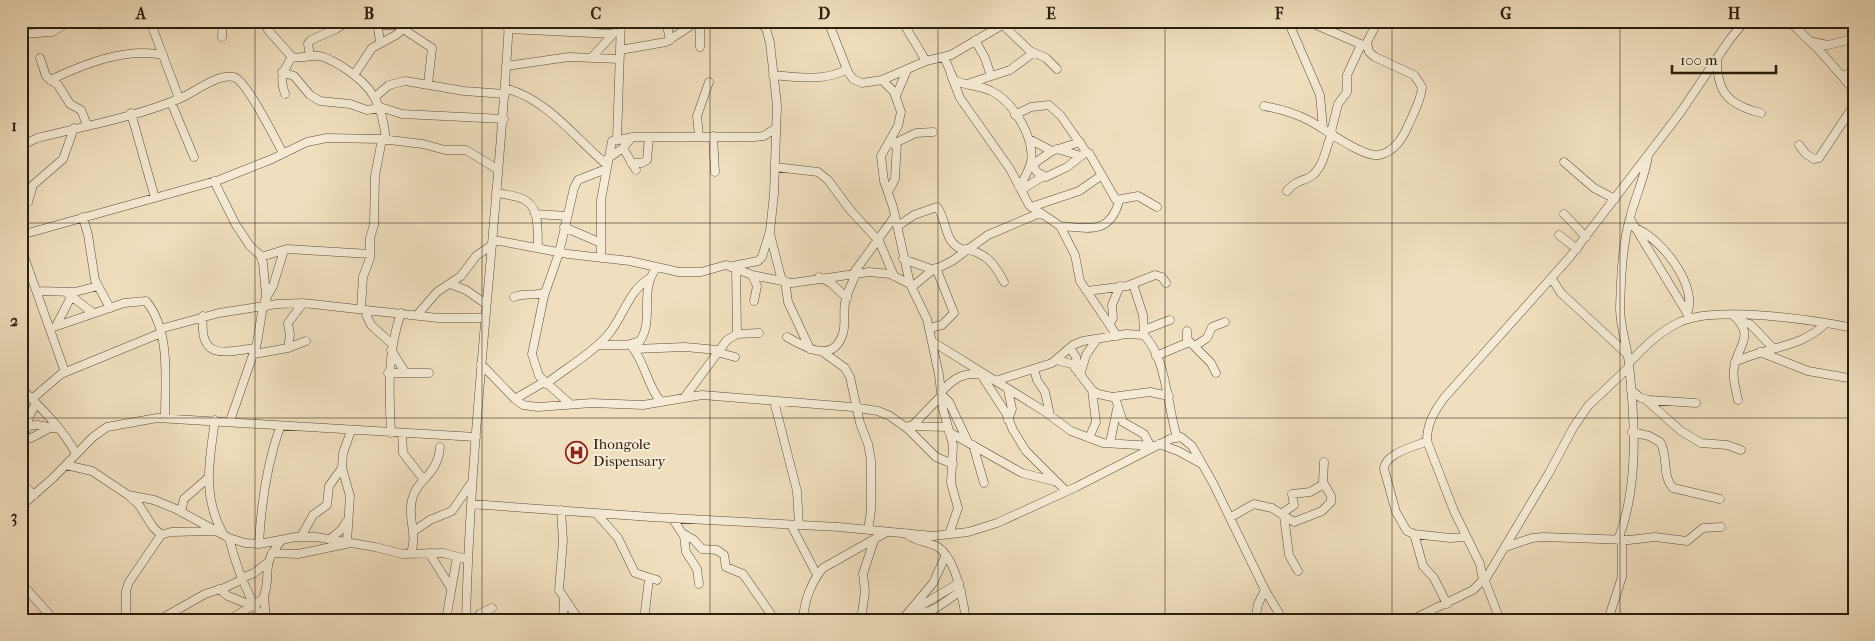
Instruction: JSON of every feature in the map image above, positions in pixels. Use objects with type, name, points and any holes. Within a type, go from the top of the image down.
[{"type":"street","points":[[21,34],[52,32],[70,21]]},
{"type":"street","points":[[84,21],[91,25],[102,26],[118,21]]},
{"type":"street","points":[[150,21],[164,55],[175,100],[194,157]]},
{"type":"street","points":[[222,37],[223,21]]},
{"type":"street","points":[[264,21],[268,30],[292,57]]},
{"type":"street","points":[[310,56],[308,44],[311,40],[336,29],[348,21]]},
{"type":"street","points":[[357,21],[408,24]]},
{"type":"street","points":[[542,21],[551,30]]},
{"type":"street","points":[[560,30],[564,21]]},
{"type":"street","points":[[592,57],[613,34],[621,21]]},
{"type":"street","points":[[617,139],[621,21]]},
{"type":"street","points":[[666,21],[670,40]]},
{"type":"street","points":[[620,50],[659,44],[670,40],[699,21]]},
{"type":"street","points":[[699,21],[700,47]]},
{"type":"street","points":[[417,315],[437,292],[461,276],[476,256],[493,243],[601,258],[630,260],[690,273],[702,272],[716,266],[735,267],[758,261],[762,257],[770,234],[777,105],[770,43],[765,24],[754,21]]},
{"type":"street","points":[[828,21],[847,69],[857,82],[870,83],[882,80],[926,61],[944,57],[1006,23],[1033,53],[1046,58],[1057,69]]},
{"type":"street","points":[[902,21],[926,61]]},
{"type":"street","points":[[1288,21],[1320,95],[1323,128]]},
{"type":"street","points":[[1264,106],[1286,111],[1332,132],[1363,152],[1379,155],[1394,148],[1403,137],[1420,100],[1422,84],[1414,75],[1375,57],[1364,46],[1307,21]]},
{"type":"street","points":[[1287,191],[1294,182],[1315,172],[1324,159],[1338,104],[1347,92],[1347,75],[1378,21]]},
{"type":"street","points":[[1500,620],[1480,564],[1454,511],[1427,441],[1427,429],[1432,414],[1444,398],[1552,279],[1586,237],[1745,21]]},
{"type":"street","points":[[1789,21],[1850,83],[1854,70]]},
{"type":"street","points":[[377,23],[380,42]]},
{"type":"street","points":[[354,75],[368,53],[380,42],[408,24]]},
{"type":"street","points":[[408,24],[412,34],[432,48],[428,84]]},
{"type":"street","points":[[466,620],[467,559],[486,304],[493,243],[497,169],[504,119],[509,25],[613,34]]},
{"type":"street","points":[[975,40],[992,76],[994,93]]},
{"type":"street","points":[[1811,42],[1828,45],[1848,40]]},
{"type":"street","points":[[50,80],[129,53],[146,51],[164,55]]},
{"type":"street","points":[[967,84],[1010,70],[1033,53]]},
{"type":"street","points":[[292,57],[320,56],[330,60],[370,88],[381,108],[384,139],[375,176],[374,225],[370,238],[370,254],[363,277],[363,310],[371,325],[392,347],[405,372]]},
{"type":"street","points":[[285,94],[281,84],[282,72],[292,57]]},
{"type":"street","points":[[506,66],[551,58],[592,57],[619,59]]},
{"type":"street","points":[[944,57],[950,75],[965,106],[1010,169],[1031,207],[1060,226],[1086,230],[1096,228],[1111,219],[1119,201]]},
{"type":"street","points":[[40,58],[43,71],[50,80],[58,84],[70,104],[81,110],[87,125]]},
{"type":"street","points":[[1717,59],[1719,83],[1728,98],[1740,107],[1761,113]]},
{"type":"street","points":[[773,75],[822,78],[834,76],[847,69]]},
{"type":"street","points":[[896,96],[907,70]]},
{"type":"street","points":[[282,72],[294,76],[310,94],[320,101],[350,104],[367,110],[381,108],[402,114],[444,114],[504,119]]},
{"type":"street","points":[[950,75],[958,82],[994,93],[1003,99],[1015,115],[1029,140],[1032,164],[1042,177]]},
{"type":"street","points":[[21,146],[37,138],[175,100],[222,78],[233,77],[241,81],[248,91],[283,153]]},
{"type":"street","points":[[882,80],[890,86],[896,96],[901,112],[898,126],[885,149],[881,164],[898,226],[903,258],[911,285],[929,328],[948,430],[953,445],[951,483],[958,508],[949,534]]},
{"type":"street","points":[[375,97],[389,85],[397,82],[428,84],[464,91],[505,91],[527,95],[548,109],[606,164]]},
{"type":"street","points":[[699,136],[697,116],[709,82]]},
{"type":"street","points":[[1015,115],[1031,107],[1049,105],[1061,116],[1080,142],[1084,155]]},
{"type":"street","points":[[1799,145],[1806,154],[1814,159],[1819,158],[1854,105]]},
{"type":"street","points":[[131,113],[155,198]]},
{"type":"street","points":[[28,202],[33,185],[63,159],[74,128]]},
{"type":"street","points":[[601,258],[601,200],[611,143],[617,139],[632,137],[754,137],[764,136],[776,128]]},
{"type":"street","points":[[885,149],[916,133],[933,132]]},
{"type":"street","points":[[714,136],[715,172]]},
{"type":"street","points":[[570,404],[539,376],[532,354],[545,292],[559,252],[578,180],[606,164],[632,137]]},
{"type":"street","points":[[631,163],[642,163],[647,160],[649,137]]},
{"type":"street","points":[[21,235],[214,181],[307,142],[327,138],[384,139],[423,144],[445,150],[466,150],[497,169]]},
{"type":"street","points":[[1029,140],[1055,150],[1094,158],[1113,197],[1119,201],[1138,196],[1158,206]]},
{"type":"street","points":[[888,192],[895,179],[897,142]]},
{"type":"street","points":[[1020,188],[1032,164],[1055,150],[1080,142]]},
{"type":"street","points":[[622,148],[636,170]]},
{"type":"street","points":[[1608,620],[1622,577],[1620,540],[1630,503],[1633,480],[1629,361],[1620,310],[1623,264],[1630,218],[1649,153]]},
{"type":"street","points":[[1020,188],[1042,177],[1055,174],[1084,155]]},
{"type":"street","points":[[1564,162],[1584,180],[1615,199]]},
{"type":"street","points":[[775,167],[818,172],[824,176],[851,211],[879,241],[894,276]]},
{"type":"street","points":[[1031,207],[1079,191],[1102,175]]},
{"type":"street","points":[[214,181],[236,226],[261,257],[265,304]]},
{"type":"street","points":[[496,192],[521,198],[528,202],[535,214],[538,248]]},
{"type":"street","points":[[898,226],[914,215],[937,207],[948,236],[962,251],[984,255],[991,259],[1004,282]]},
{"type":"street","points":[[535,214],[567,216]]},
{"type":"street","points":[[552,214],[564,228],[601,243]]},
{"type":"street","points":[[911,285],[979,240],[1040,214]]},
{"type":"street","points":[[1564,214],[1586,237]]},
{"type":"street","points":[[823,352],[833,350],[843,333],[846,298],[854,274],[895,216]]},
{"type":"street","points":[[83,217],[98,286],[110,308]]},
{"type":"street","points":[[1630,218],[1688,316]]},
{"type":"street","points":[[1060,226],[1075,255],[1080,281],[1117,336]]},
{"type":"street","points":[[1635,228],[1649,236],[1680,272],[1689,295],[1690,307],[1688,316]]},
{"type":"street","points":[[770,234],[788,302],[810,349]]},
{"type":"street","points":[[1559,235],[1576,249]]},
{"type":"street","points":[[979,240],[984,255]]},
{"type":"street","points":[[21,248],[37,291],[54,327],[65,372]]},
{"type":"street","points":[[261,257],[284,250],[370,254]]},
{"type":"street","points":[[230,422],[255,351],[265,304],[273,286],[284,250]]},
{"type":"street","points":[[903,258],[935,269],[954,313],[942,325],[929,328]]},
{"type":"street","points":[[632,347],[640,341],[645,333],[646,293],[650,278],[657,267]]},
{"type":"street","points":[[735,267],[752,275],[798,282],[819,277],[878,272],[894,276],[911,285]]},
{"type":"street","points":[[735,267],[737,334]]},
{"type":"street","points":[[752,275],[757,286],[754,301]]},
{"type":"street","points":[[1087,291],[1133,284],[1155,275],[1162,277],[1166,283]]},
{"type":"street","points":[[819,277],[831,283],[846,298]]},
{"type":"street","points":[[515,399],[545,383],[599,345],[615,326],[633,292],[650,278]]},
{"type":"street","points":[[1552,279],[1561,293],[1629,361]]},
{"type":"street","points":[[450,284],[466,290],[486,304]]},
{"type":"street","points":[[1133,284],[1143,314],[1144,333],[1156,356],[1169,396],[1177,437]]},
{"type":"street","points":[[37,291],[68,295],[98,286]]},
{"type":"street","points":[[1110,324],[1113,318],[1112,305],[1120,286]]},
{"type":"street","points":[[514,297],[524,294],[536,296],[545,292]]},
{"type":"street","points":[[68,295],[93,313]]},
{"type":"street","points":[[54,327],[68,295]]},
{"type":"street","points":[[54,327],[110,308],[146,301],[158,319],[160,331],[166,368],[165,418]]},
{"type":"street","points":[[21,450],[34,401],[48,383],[65,372],[160,331],[204,316],[265,304],[303,303],[451,319],[485,318]]},
{"type":"street","points":[[288,348],[290,335],[288,323],[303,303]]},
{"type":"street","points":[[391,433],[388,373],[392,347],[401,313]]},
{"type":"street","points":[[1411,620],[1447,604],[1480,585],[1506,547],[1573,428],[1588,406],[1629,361],[1660,334],[1688,316],[1754,314],[1854,328]]},
{"type":"street","points":[[1732,315],[1743,325],[1744,332],[1742,347],[1735,362],[1733,372],[1738,400]]},
{"type":"street","points":[[204,316],[202,333],[204,341],[218,352],[288,348],[306,341]]},
{"type":"street","points":[[995,381],[1056,360],[1078,343],[1144,333],[1170,320]]},
{"type":"street","points":[[1739,321],[1750,324],[1773,348]]},
{"type":"street","points":[[1195,346],[1207,338],[1215,325],[1225,322]]},
{"type":"street","points":[[1735,362],[1760,352],[1809,338],[1826,323]]},
{"type":"street","points":[[1187,331],[1188,340],[1211,363],[1216,373]]},
{"type":"street","points":[[684,398],[695,386],[718,351],[737,334],[759,333]]},
{"type":"street","points":[[787,337],[810,349],[823,352],[845,368],[850,377],[871,460],[871,510],[868,530]]},
{"type":"street","points":[[1078,372],[1097,339]]},
{"type":"street","points":[[1156,356],[1181,346],[1188,340]]},
{"type":"street","points":[[932,342],[1050,415],[1071,431],[1110,444],[1155,445],[1178,451],[1203,465]]},
{"type":"street","points":[[599,345],[632,347],[685,346],[718,351],[734,357]]},
{"type":"street","points":[[632,347],[640,356],[652,389],[660,402]]},
{"type":"street","points":[[1070,348],[1076,358],[1078,372]]},
{"type":"street","points":[[1760,352],[1808,371],[1854,379]]},
{"type":"street","points":[[1056,360],[1061,363],[1070,362],[1092,390],[1098,394],[1114,397],[1150,392],[1169,396]]},
{"type":"street","points":[[482,364],[515,399],[523,405],[538,407],[592,403],[626,406],[684,398],[725,396],[857,408],[883,413],[908,427],[936,457],[953,464]]},
{"type":"street","points":[[1034,369],[1036,380],[1045,392],[1050,415]]},
{"type":"street","points":[[388,373],[429,373]]},
{"type":"street","points":[[908,427],[956,378],[967,373],[981,373]]},
{"type":"street","points":[[981,373],[1026,451],[1066,492]]},
{"type":"street","points":[[1008,420],[1012,409],[1007,390],[1010,386],[1012,374]]},
{"type":"street","points":[[21,388],[34,401],[76,454]]},
{"type":"street","points":[[1089,438],[1096,422],[1092,390]]},
{"type":"street","points":[[1631,390],[1645,399],[1681,431],[1701,443],[1727,445],[1741,450]]},
{"type":"street","points":[[942,394],[949,402],[970,444],[984,483]]},
{"type":"street","points":[[1114,397],[1117,410],[1123,422],[1144,434],[1155,445]]},
{"type":"street","points":[[1645,399],[1696,403]]},
{"type":"street","points":[[774,401],[797,491],[799,525]]},
{"type":"street","points":[[1110,444],[1117,410]]},
{"type":"street","points":[[21,506],[66,465],[93,437],[108,427],[165,418],[215,420],[280,427],[476,437]]},
{"type":"street","points":[[215,420],[208,478],[210,505],[226,536],[255,611]]},
{"type":"street","points":[[26,426],[38,425],[54,428]]},
{"type":"street","points":[[259,544],[266,480],[280,427]]},
{"type":"street","points":[[908,427],[948,430],[1022,473],[1054,481]]},
{"type":"street","points":[[23,441],[54,428]]},
{"type":"street","points":[[350,542],[348,519],[350,496],[342,468],[343,453],[351,431]]},
{"type":"street","points":[[1632,432],[1649,436],[1660,442],[1664,452],[1665,470],[1674,488],[1720,499]]},
{"type":"street","points":[[402,433],[403,453],[424,480]]},
{"type":"street","points":[[471,504],[799,525],[933,536],[968,532],[997,523],[1066,492],[1155,445],[1177,437],[1188,441],[1203,465],[1231,517],[1265,590],[1283,620]]},
{"type":"street","points":[[1427,441],[1392,456],[1384,466],[1396,512],[1402,525],[1414,534],[1466,537]]},
{"type":"street","points":[[411,553],[414,543],[412,499],[439,461],[440,447]]},
{"type":"street","points":[[1231,517],[1254,504],[1272,508],[1298,522],[1328,507],[1331,502],[1331,496],[1324,484],[1324,462]]},
{"type":"street","points":[[66,465],[92,471],[128,495],[139,505],[153,527],[161,535]]},
{"type":"street","points":[[301,537],[313,515],[327,505],[329,486],[342,468]]},
{"type":"street","points":[[181,512],[184,499],[208,478]]},
{"type":"street","points":[[414,531],[430,520],[452,512],[473,480]]},
{"type":"street","points":[[21,483],[34,495]]},
{"type":"street","points":[[1282,515],[1294,505],[1292,494],[1310,492],[1324,484]]},
{"type":"street","points":[[128,495],[154,500],[181,512],[215,531],[246,543],[259,544],[301,537],[330,539],[403,554],[429,553],[467,559]]},
{"type":"street","points":[[561,510],[564,541],[558,583],[564,600],[579,620]]},
{"type":"street","points":[[596,513],[618,538],[635,573],[653,580],[644,620]]},
{"type":"street","points":[[1282,515],[1289,555],[1298,571]]},
{"type":"street","points":[[672,518],[682,533],[688,555],[697,569],[699,584]]},
{"type":"street","points":[[330,539],[341,530],[348,519]]},
{"type":"street","points":[[791,525],[817,576]]},
{"type":"street","points":[[1506,547],[1532,538],[1542,537],[1620,540],[1655,537],[1687,540],[1694,537],[1703,528],[1721,527]]},
{"type":"street","points":[[126,620],[126,592],[129,582],[161,535],[171,532],[215,531]]},
{"type":"street","points":[[803,620],[805,602],[817,576],[823,568],[888,532]]},
{"type":"street","points":[[682,533],[694,540],[702,550],[717,550],[724,555],[726,567],[743,574],[775,620]]},
{"type":"street","points":[[905,533],[916,541],[937,547],[946,555],[960,587],[966,620]]},
{"type":"street","points":[[1414,534],[1423,566],[1434,578],[1447,604]]},
{"type":"street","points":[[861,620],[865,592],[863,574],[874,540]]},
{"type":"street","points":[[265,620],[264,596],[267,563],[281,541]]},
{"type":"street","points":[[272,553],[298,554],[350,542]]},
{"type":"street","points":[[429,553],[451,588]]},
{"type":"street","points":[[908,616],[933,583],[946,555]]},
{"type":"street","points":[[446,620],[457,557]]},
{"type":"street","points":[[159,620],[205,594],[219,590],[254,573],[267,563]]},
{"type":"street","points":[[21,583],[54,620]]},
{"type":"street","points":[[902,620],[960,587]]},
{"type":"street","points":[[219,590],[255,611],[265,620]]},
{"type":"street","points":[[1255,620],[1258,604],[1265,590]]},
{"type":"street","points":[[229,620],[255,611],[264,596]]},
{"type":"street","points":[[563,620],[564,600]]},
{"type":"street","points":[[474,620],[481,613],[492,608]]},
{"type":"place","name":"Ihongole Dispensary","points":[[577,453]]}]
